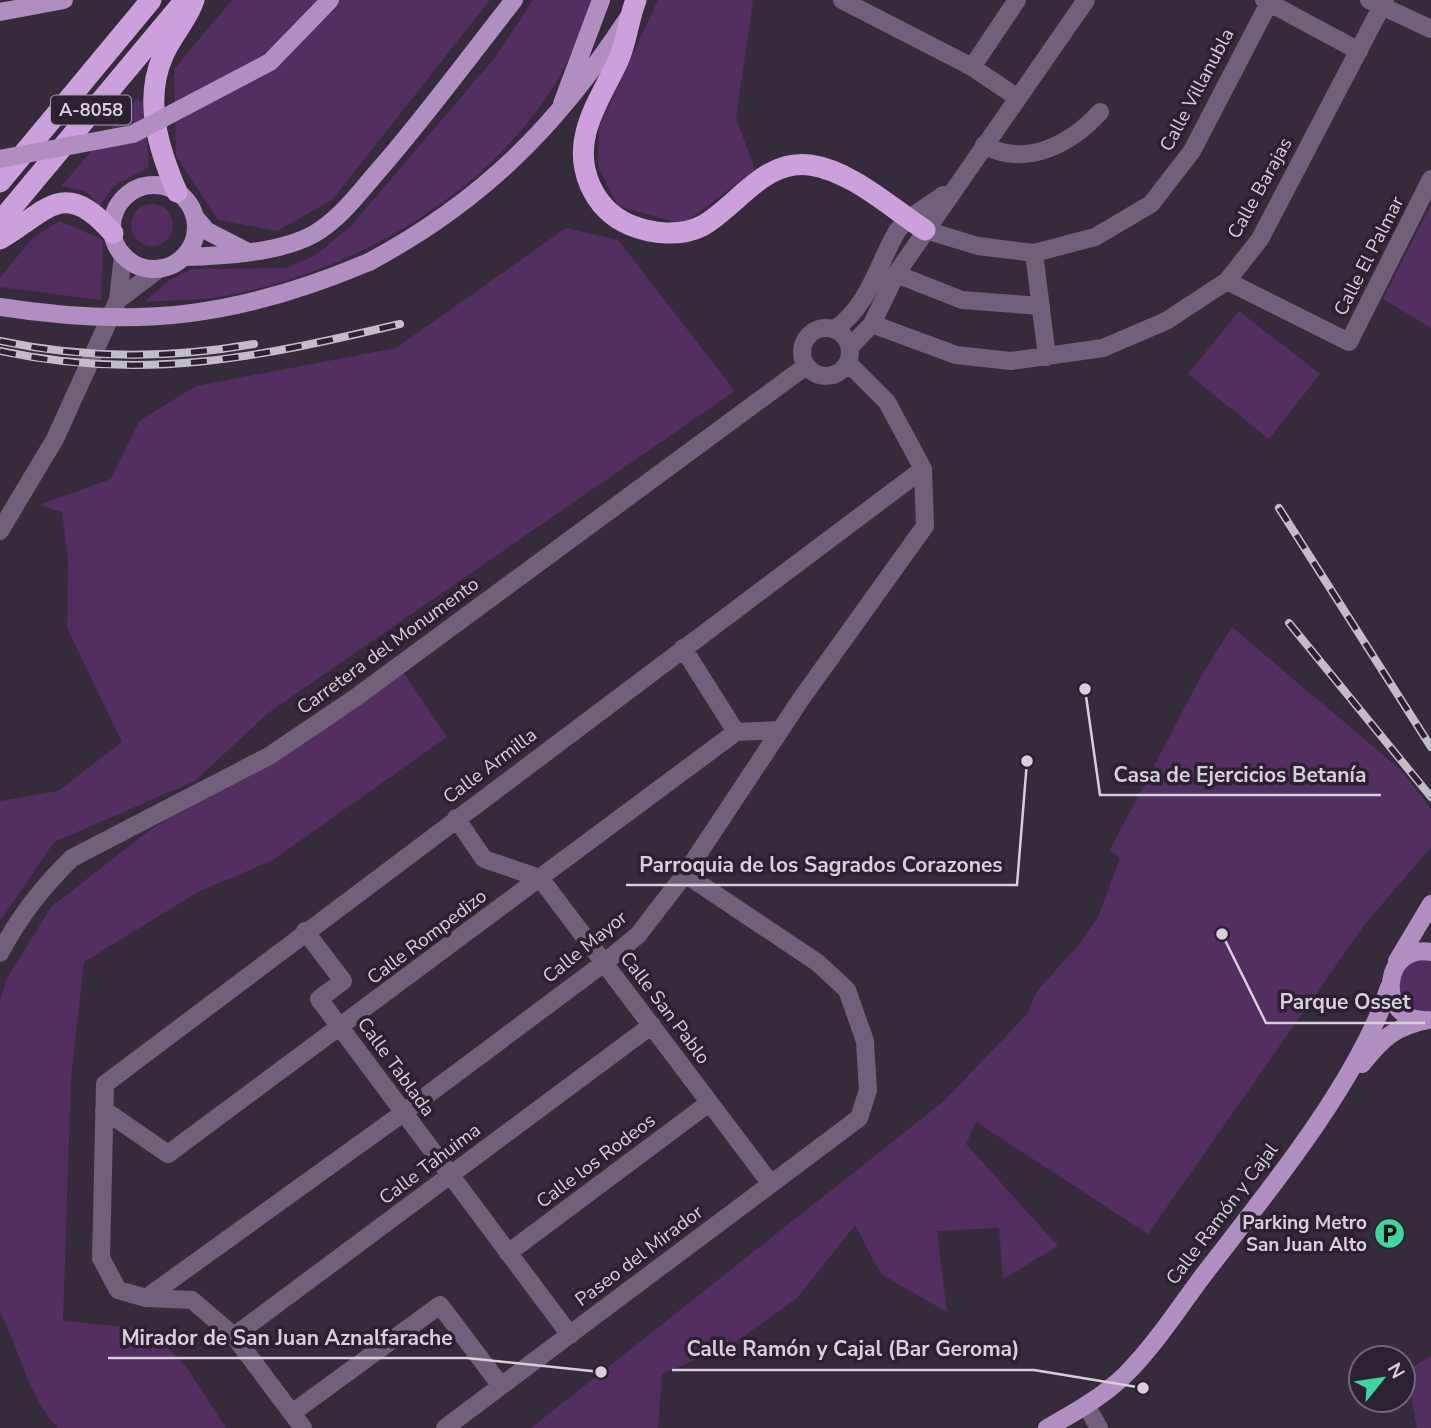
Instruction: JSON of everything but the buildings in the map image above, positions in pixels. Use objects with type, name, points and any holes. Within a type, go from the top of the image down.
[{"type":"highway","name":"A-8058","points":[[0,182],[152,0]]},
{"type":"highway","name":"A-8058","points":[[0,222],[185,0]]},
{"type":"highway","points":[[177,192],[164,162],[154,123],[155,84],[163,56],[187,19],[194,0]]},
{"type":"highway","points":[[633,7],[620,58],[593,109],[582,141],[583,169],[596,197],[616,219],[642,230],[670,234],[700,227],[756,180],[782,168],[809,165],[843,175],[918,225]]},
{"type":"highway","points":[[0,239],[47,206],[65,203],[81,206],[113,233]]},
{"type":"main road","points":[[0,12],[64,0]]},
{"type":"main road","points":[[0,159],[133,134],[270,62],[330,0]]},
{"type":"main road","points":[[183,257],[196,232],[195,218],[189,203],[177,192],[163,185],[146,185],[131,191],[116,209],[113,233],[123,255],[134,263],[160,268],[183,257],[248,252],[312,235],[340,215],[399,146],[514,0]]},
{"type":"main road","points":[[559,114],[569,79],[591,33],[601,0]]},
{"type":"main road","points":[[0,307],[99,319],[190,315],[232,309],[281,296],[369,262],[411,240],[487,186],[559,114],[597,65],[633,7]]},
{"type":"main road","points":[[195,218],[207,230],[248,252]]},
{"type":"main road","name":"Calle Ramón y Cajal","points":[[1330,1101],[1380,1014],[1391,979],[1431,904]]},
{"type":"main road","points":[[1429,1020],[1416,1020],[1397,1008],[1391,979],[1406,956],[1416,952],[1431,952]]},
{"type":"main road","name":"Calle Ramón y Cajal","points":[[1047,1428],[1086,1405],[1126,1374],[1257,1205],[1330,1101],[1382,1039],[1404,1025],[1429,1020]]},
{"type":"street","points":[[842,0],[972,68],[1018,98]]},
{"type":"street","points":[[972,68],[1017,0]]},
{"type":"street","points":[[923,469],[887,402],[849,355],[845,336],[835,329],[822,327],[811,332],[803,342],[801,354],[806,366],[822,376],[832,376],[849,355],[872,324],[918,225],[957,185],[1086,0]]},
{"type":"street","points":[[1267,1],[1360,51]]},
{"type":"street","name":"Calle Villanubla","points":[[918,225],[978,246],[1034,253],[1095,237],[1151,204],[1192,151],[1267,1]]},
{"type":"street","points":[[1379,2],[1431,29]]},
{"type":"street","name":"Calle Barajas","points":[[872,324],[956,355],[1011,361],[1103,348],[1166,321],[1227,281],[1260,239],[1360,51],[1379,2]]},
{"type":"street","points":[[984,145],[998,152],[1031,154],[1055,147],[1082,132],[1100,112]]},
{"type":"street","name":"Calle El Palmar","points":[[1227,281],[1349,342],[1431,179]]},
{"type":"street","points":[[835,329],[848,319],[876,278],[897,231],[918,225]]},
{"type":"street","points":[[1034,253],[1047,358]]},
{"type":"street","points":[[0,531],[55,439],[118,300],[123,255]]},
{"type":"street","points":[[118,300],[160,268]]},
{"type":"street","points":[[896,274],[962,300],[1041,306]]},
{"type":"street","name":"Carretera del Monumento","points":[[0,953],[19,918],[72,858],[269,756],[344,706],[806,366]]},
{"type":"street","name":"Calle Armilla","points":[[146,1298],[118,1290],[101,1258],[105,1084],[120,1069],[923,469]]},
{"type":"street","name":"Calle Mayor","points":[[146,1298],[403,1113],[638,936],[685,874],[780,730],[925,526],[923,469]]},
{"type":"street","points":[[683,648],[736,732],[780,730]]},
{"type":"street","name":"Calle Rompedizo","points":[[104,1110],[168,1154],[736,732]]},
{"type":"street","points":[[456,818],[484,859],[540,878]]},
{"type":"street","name":"Paseo del Mirador","points":[[445,1428],[859,1118],[868,1090],[865,1041],[847,990],[818,963],[685,874]]},
{"type":"street","name":"Calle San Pablo","points":[[540,878],[771,1184]]},
{"type":"street","name":"Calle Tablada","points":[[305,931],[343,981],[319,999],[570,1335]]},
{"type":"street","name":"Calle Tahuima","points":[[234,1336],[652,1026]]},
{"type":"street","name":"Calle los Rodeos","points":[[508,1253],[709,1102]]},
{"type":"street","points":[[146,1298],[191,1300],[234,1336],[298,1420],[440,1305],[501,1386]]},
{"type":"street","points":[[1086,1405],[1099,1428]]},
{"type":"shaded area","points":[[232,0],[490,0],[332,200],[277,231],[218,220],[176,156],[174,69]]},
{"type":"shaded area","points":[[533,0],[591,0],[569,58],[537,111],[496,158],[447,199],[394,234],[336,262],[277,283],[218,297],[144,302],[168,281],[192,269],[286,268],[316,255],[351,226],[496,56]]},
{"type":"shaded area","points":[[658,0],[753,0],[736,118],[755,170],[683,224],[618,206],[598,166],[599,127]]},
{"type":"shaded area","points":[[137,99],[144,103],[149,167],[115,185],[100,206],[85,191],[61,186]]},
{"type":"shaded area","points":[[152,204],[167,210],[173,225],[167,240],[152,246],[137,240],[131,225],[137,210]]},
{"type":"shaded area","points":[[1431,205],[1431,328],[1383,299]]},
{"type":"shaded area","points":[[60,221],[103,240],[101,300],[0,287],[0,278],[33,237]]},
{"type":"shaded area","points":[[566,228],[618,240],[735,391],[268,713],[195,781],[54,842],[0,921],[0,801],[58,791],[122,742],[67,628],[68,561],[62,512],[39,505],[111,479],[139,421],[196,386],[396,348]]},
{"type":"shaded area","points":[[1239,311],[1320,374],[1269,439],[1188,374]]},
{"type":"shaded area","points":[[1232,627],[1402,771],[1431,809],[1431,847],[1365,924],[1148,1234],[976,1122],[966,1144],[1058,1246],[1003,1279],[999,1228],[937,1231],[947,1312],[881,1274],[855,1225],[797,1298],[733,1344],[662,1374],[658,1428],[531,1428],[944,1101],[1027,1014],[1037,991],[1080,943],[1098,917],[1120,858],[1110,850],[1200,678]]},
{"type":"shaded area","points":[[399,666],[447,737],[273,860],[198,892],[84,962],[71,1078],[63,1321],[150,1329],[187,1368],[226,1428],[58,1428],[32,1388],[0,1312],[0,1001],[6,980],[51,907],[146,833]]},
{"type":"shaded area","points":[[1414,960],[1431,960],[1431,1011],[1420,1012],[1403,1004],[1398,979]]},
{"type":"shaded area","points":[[1431,1356],[1431,1428],[1417,1428],[1414,1414],[1417,1414],[1417,1364]]},
{"type":"railway","points":[[0,351],[53,360],[104,364],[202,362],[299,346],[400,324]]},
{"type":"railway","points":[[0,341],[64,351],[127,355],[190,352],[254,344]]},
{"type":"railway","points":[[1279,508],[1431,747]]},
{"type":"railway","points":[[1289,623],[1431,797]]},
{"type":"place","name":"Casa de Ejercicios Betanía","points":[[1085,689]]},
{"type":"place","name":"Parroquia de los Sagrados Corazones","points":[[1027,761]]},
{"type":"place","name":"Parque Osset","points":[[1222,934]]},
{"type":"place","name":"Parking Metro San Juan Alto","points":[[1390,1234]]},
{"type":"place","name":"Mirador de San Juan Aznalfarache","points":[[601,1372]]},
{"type":"place","name":"Calle Ramón y Cajal (Bar Geroma)","points":[[1143,1388]]}]
